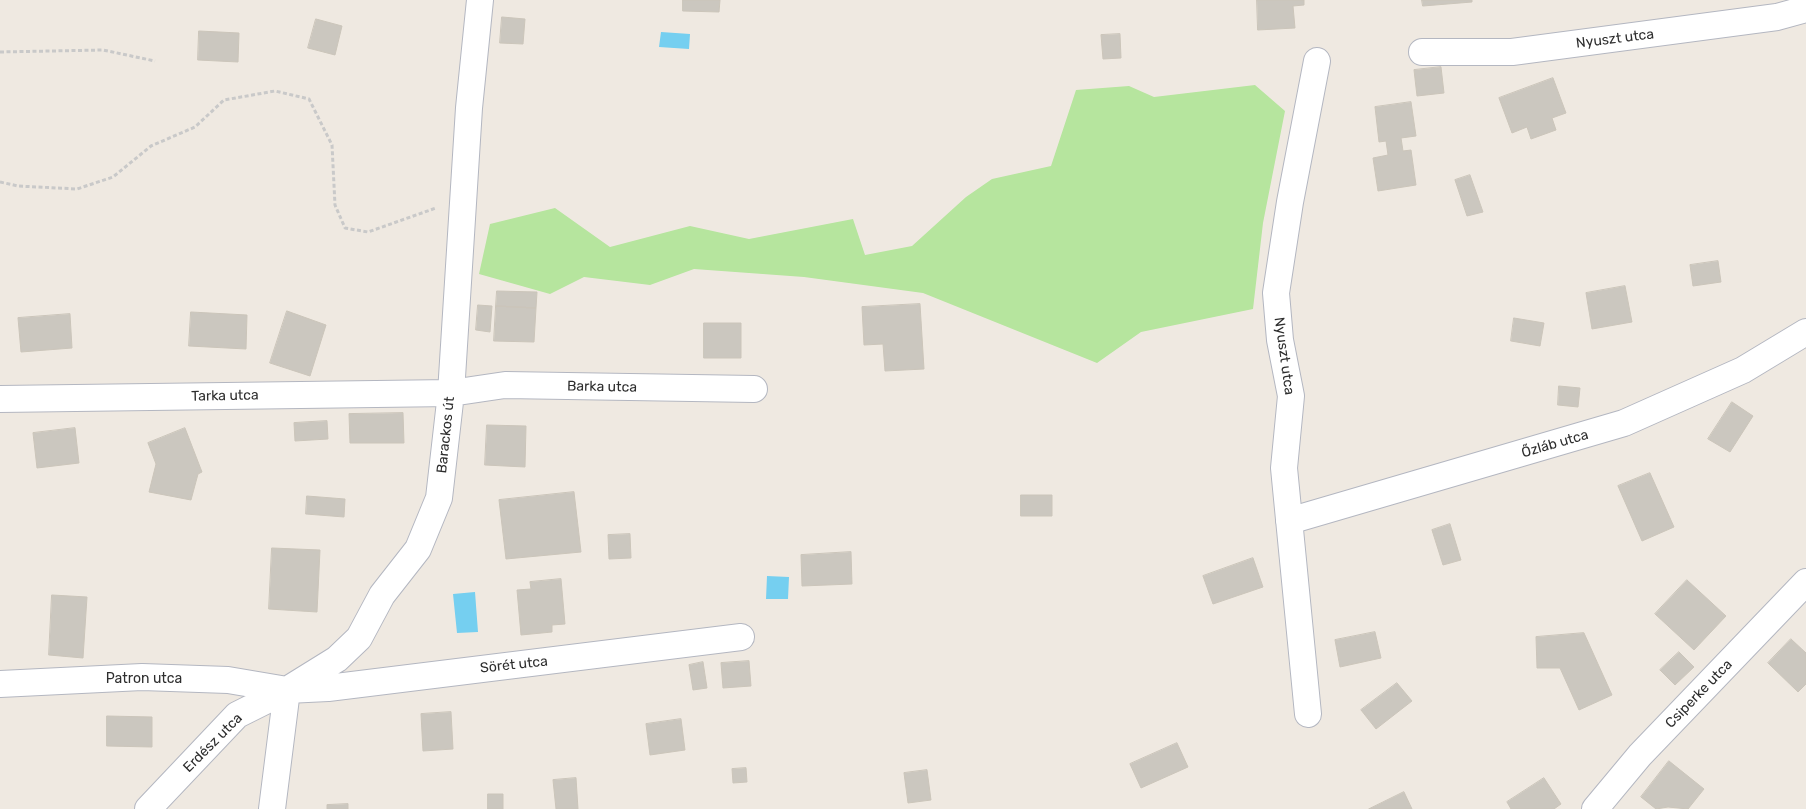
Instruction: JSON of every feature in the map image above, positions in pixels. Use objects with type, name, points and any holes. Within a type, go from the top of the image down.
[{"type":"street","name":"Barackos út","points":[[286,690],[337,659],[359,638],[382,595],[418,549],[439,498],[451,393],[463,199],[480,0]]},
{"type":"street","name":"Nyuszt utca","points":[[1422,52],[1512,52],[1776,17],[1806,9]]},
{"type":"street","name":"Nyuszt utca","points":[[1308,714],[1284,468],[1290,396],[1280,340],[1276,293],[1290,202],[1317,61]]},
{"type":"street","name":"Őzláb utca","points":[[1289,521],[1624,423],[1743,370],[1806,332]]},
{"type":"street","name":"Barka utca","points":[[451,393],[505,385],[754,389]]},
{"type":"street","name":"Tarka utca","points":[[0,399],[451,393]]},
{"type":"street","name":"Csiperke utca","points":[[1595,809],[1640,756],[1806,582]]},
{"type":"street","name":"Sörét utca","points":[[286,690],[328,688],[741,637]]},
{"type":"street","name":"Patron utca","points":[[0,684],[142,677],[228,680],[286,690]]},
{"type":"street","name":"Erdész utca","points":[[148,809],[237,715],[286,690]]},
{"type":"street","points":[[272,809],[286,690]]},
{"type":"path","points":[[0,52],[103,50],[156,61]]},
{"type":"path","points":[[0,182],[18,186],[77,189],[113,177],[151,146],[195,127],[224,100],[275,91],[309,99],[332,145],[335,205],[345,228],[368,232],[463,199]]},
{"type":"green space","points":[[1255,85],[1285,111],[1263,223],[1253,309],[1141,332],[1097,363],[923,293],[804,277],[694,269],[650,285],[584,277],[550,294],[479,274],[490,224],[555,208],[610,247],[690,226],[749,239],[853,219],[865,255],[912,246],[966,197],[992,179],[1051,166],[1076,90],[1129,86],[1154,97]]},
{"type":"water","points":[[661,32],[690,34],[689,49],[659,47]]},
{"type":"water","points":[[767,576],[789,577],[788,599],[766,599]]},
{"type":"water","points":[[475,592],[478,632],[457,633],[453,594]]},
{"type":"building","points":[[683,0],[720,0],[719,12],[683,11]]},
{"type":"building","points":[[1257,0],[1304,0],[1304,5],[1293,6],[1295,28],[1258,30]]},
{"type":"building","points":[[1422,0],[1472,0],[1472,2],[1423,6]]},
{"type":"building","points":[[502,17],[525,19],[523,44],[500,43]]},
{"type":"building","points":[[316,19],[342,26],[335,55],[308,48]]},
{"type":"building","points":[[199,31],[239,33],[238,62],[198,60]]},
{"type":"building","points":[[1120,34],[1121,58],[1103,59],[1101,35]]},
{"type":"building","points":[[1441,67],[1444,93],[1417,96],[1414,70]]},
{"type":"building","points":[[1553,78],[1566,113],[1552,118],[1556,130],[1531,139],[1527,127],[1512,133],[1499,98]]},
{"type":"building","points":[[1411,102],[1416,136],[1401,138],[1403,151],[1411,150],[1416,185],[1378,191],[1373,158],[1388,155],[1386,141],[1379,142],[1375,107]]},
{"type":"building","points":[[1470,175],[1483,212],[1467,216],[1455,180]]},
{"type":"building","points":[[1718,261],[1721,282],[1693,286],[1690,265]]},
{"type":"building","points":[[1625,286],[1632,322],[1592,329],[1586,293]]},
{"type":"building","points":[[497,291],[537,292],[536,308],[496,306]]},
{"type":"building","points":[[920,304],[924,369],[885,371],[883,344],[864,345],[862,307]]},
{"type":"building","points":[[478,305],[492,306],[490,332],[476,330]]},
{"type":"building","points":[[496,306],[536,308],[534,342],[494,341]]},
{"type":"building","points":[[287,311],[326,325],[310,376],[270,363]]},
{"type":"building","points":[[191,312],[247,315],[246,349],[189,346]]},
{"type":"building","points":[[70,314],[72,348],[21,352],[18,318]]},
{"type":"building","points":[[1514,318],[1544,323],[1540,346],[1511,341]]},
{"type":"building","points":[[704,323],[741,323],[741,358],[704,358]]},
{"type":"building","points":[[1559,386],[1580,388],[1578,407],[1558,405]]},
{"type":"building","points":[[1732,402],[1753,416],[1730,452],[1708,439]]},
{"type":"building","points":[[403,413],[404,443],[350,443],[349,414]]},
{"type":"building","points":[[327,421],[328,439],[295,441],[294,423]]},
{"type":"building","points":[[487,425],[526,426],[525,467],[485,465]]},
{"type":"building","points":[[75,428],[79,463],[37,468],[33,433]]},
{"type":"building","points":[[185,428],[202,472],[198,474],[191,500],[149,492],[156,464],[148,443]]},
{"type":"building","points":[[1650,473],[1674,527],[1642,541],[1618,486]]},
{"type":"building","points":[[574,492],[581,552],[506,559],[499,500]]},
{"type":"building","points":[[1021,495],[1052,495],[1052,516],[1021,516]]},
{"type":"building","points":[[307,496],[345,499],[344,517],[306,514]]},
{"type":"building","points":[[1450,524],[1461,560],[1443,565],[1432,530]]},
{"type":"building","points":[[630,534],[631,558],[609,559],[608,535]]},
{"type":"building","points":[[272,548],[320,550],[317,612],[269,609]]},
{"type":"building","points":[[851,552],[852,584],[802,586],[801,555]]},
{"type":"building","points":[[1253,558],[1263,587],[1213,604],[1203,576]]},
{"type":"building","points":[[561,579],[565,624],[552,625],[552,632],[521,635],[517,590],[531,589],[530,582]]},
{"type":"building","points":[[1687,580],[1726,616],[1694,650],[1655,614]]},
{"type":"building","points":[[52,595],[87,597],[83,658],[49,655]]},
{"type":"building","points":[[1375,632],[1381,658],[1340,667],[1335,640]]},
{"type":"building","points":[[1584,633],[1612,695],[1579,710],[1560,668],[1537,668],[1536,637]]},
{"type":"building","points":[[1791,639],[1806,653],[1806,684],[1798,692],[1768,663]]},
{"type":"building","points":[[1679,652],[1694,667],[1675,685],[1660,670]]},
{"type":"building","points":[[749,661],[751,686],[723,688],[721,663]]},
{"type":"building","points":[[703,662],[707,688],[693,690],[689,665]]},
{"type":"building","points":[[1397,683],[1412,701],[1376,729],[1361,710]]},
{"type":"building","points":[[451,712],[453,749],[423,751],[421,714]]},
{"type":"building","points":[[107,716],[152,717],[152,747],[107,746]]},
{"type":"building","points":[[681,719],[685,750],[650,755],[646,724]]},
{"type":"building","points":[[1177,743],[1188,767],[1141,788],[1130,764]]},
{"type":"building","points":[[1669,761],[1704,789],[1688,809],[1668,807],[1656,809],[1641,797]]},
{"type":"building","points":[[746,768],[747,782],[733,783],[732,769]]},
{"type":"building","points":[[927,770],[931,800],[908,803],[904,773]]},
{"type":"building","points":[[576,778],[578,809],[556,809],[553,780]]},
{"type":"building","points":[[1544,778],[1561,804],[1554,809],[1511,809],[1507,802]]},
{"type":"building","points":[[1404,792],[1412,809],[1369,809]]},
{"type":"building","points":[[488,794],[503,794],[503,809],[488,809]]},
{"type":"building","points":[[348,804],[348,809],[327,809],[327,805]]}]
